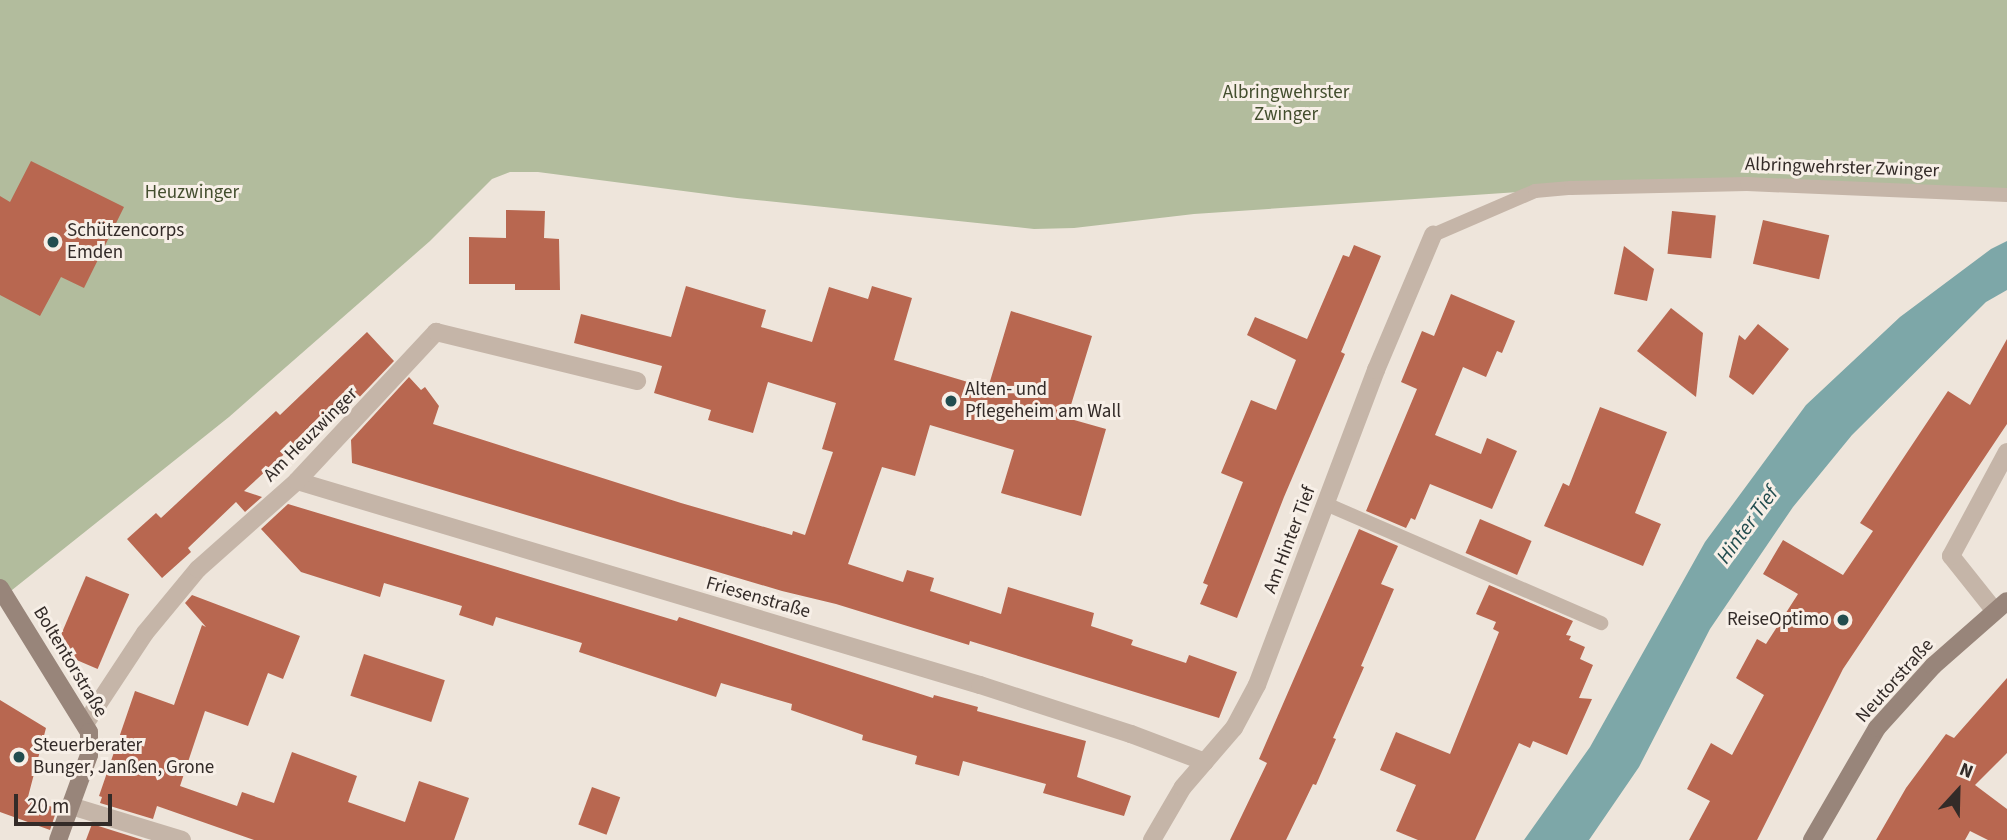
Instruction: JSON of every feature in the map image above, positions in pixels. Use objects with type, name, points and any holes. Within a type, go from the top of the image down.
[{"type":"street","name":"Am Hinter Tief","points":[[1152,840],[1183,787],[1234,728],[1257,685],[1376,370],[1433,235]]},
{"type":"street","name":"Am Heuzwinger","points":[[85,724],[145,633],[198,569],[297,481],[436,332],[637,381]]},
{"type":"street","points":[[2001,606],[1951,556],[2007,452]]},
{"type":"street","name":"Friesenstraße","points":[[297,481],[979,685],[1205,761]]},
{"type":"street","name":"Boltentorstraße","points":[[0,588],[89,732],[89,755],[58,840]]},
{"type":"street","name":"Neutorstraße","points":[[1812,840],[1877,728],[1933,666],[2001,606]]},
{"type":"street","points":[[71,806],[182,840]]},
{"type":"lane","name":"Albringwehrster Zwinger","points":[[1433,235],[1535,191],[1571,188],[1747,184],[2007,195]]},
{"type":"lane","points":[[1326,504],[1601,623]]},
{"type":"green space","name":"Heuzwinger","points":[[0,0],[2007,0],[2007,195],[1928,190],[1535,191],[1194,214],[1074,228],[1034,229],[737,198],[538,172],[510,172],[492,179],[430,241],[229,417],[7,594],[0,583]]},
{"type":"water","name":"Hinter Tief","points":[[2007,241],[2007,290],[1986,302],[1852,435],[1793,507],[1710,629],[1639,767],[1589,840],[1524,840],[1590,747],[1705,542],[1806,405],[1900,317],[1991,249]]},
{"type":"building","name":"Schützencorps Emden","points":[[31,161],[124,207],[84,288],[61,277],[40,316],[0,295],[0,196],[10,202]]},
{"type":"building","points":[[506,210],[545,211],[544,238],[559,239],[560,290],[515,290],[515,284],[469,284],[469,237],[506,238]]},
{"type":"building","points":[[1672,211],[1716,216],[1711,258],[1668,254]]},
{"type":"building","points":[[1763,220],[1829,235],[1819,279],[1753,264]]},
{"type":"building","points":[[1354,245],[1381,256],[1341,352],[1345,354],[1284,497],[1237,618],[1200,604],[1208,585],[1203,583],[1243,482],[1221,473],[1251,400],[1276,410],[1296,360],[1247,335],[1255,317],[1307,339],[1343,255],[1349,257]]},
{"type":"building","points":[[1624,246],[1654,269],[1647,301],[1614,294]]},
{"type":"building","points":[[686,286],[766,310],[761,327],[812,342],[829,287],[868,299],[872,286],[912,298],[894,360],[988,388],[1011,311],[1092,336],[1067,418],[1106,429],[1081,516],[1001,493],[1014,450],[930,425],[915,476],[882,467],[848,564],[903,582],[907,570],[934,578],[930,591],[1001,614],[1008,587],[1094,613],[1091,626],[1133,640],[1131,645],[1186,663],[1189,655],[1237,672],[1219,718],[970,641],[969,645],[352,463],[351,440],[409,377],[421,390],[425,387],[439,406],[433,424],[681,503],[792,535],[793,531],[805,535],[833,452],[822,449],[836,403],[768,382],[753,433],[708,420],[711,410],[654,393],[662,366],[574,343],[581,314],[671,337]]},
{"type":"building","points":[[1451,294],[1515,321],[1502,353],[1497,351],[1486,377],[1463,367],[1435,435],[1481,454],[1487,438],[1517,451],[1492,509],[1430,484],[1415,520],[1411,518],[1406,528],[1366,511],[1417,389],[1401,382],[1422,331],[1434,336]]},
{"type":"building","points":[[1671,308],[1703,333],[1696,397],[1637,351]]},
{"type":"building","points":[[1758,324],[1789,349],[1753,395],[1729,377],[1739,335],[1745,340]]},
{"type":"building","points":[[367,332],[394,361],[350,407],[350,394],[244,491],[262,497],[245,512],[236,502],[188,548],[191,552],[162,578],[127,539],[156,513],[161,518],[276,411],[280,415]]},
{"type":"building","points":[[2007,339],[2007,424],[1843,669],[1757,840],[1689,840],[1710,801],[1687,789],[1711,743],[1732,755],[1764,695],[1736,678],[1757,639],[1766,644],[1798,594],[1763,574],[1783,540],[1843,575],[1873,531],[1860,523],[1948,391],[1970,405]]},
{"type":"building","points":[[1600,407],[1667,432],[1635,513],[1661,524],[1643,566],[1544,526],[1563,483],[1569,486]]},
{"type":"building","points":[[288,504],[677,621],[679,617],[933,698],[934,695],[978,707],[977,711],[1086,741],[1077,777],[1131,796],[1124,816],[1043,793],[1046,784],[963,761],[959,776],[915,764],[917,756],[862,740],[863,735],[791,710],[792,704],[721,683],[716,697],[579,652],[582,643],[496,617],[493,626],[459,615],[462,606],[425,595],[384,583],[380,597],[301,572],[261,529]]},
{"type":"building","points":[[1480,519],[1532,541],[1517,575],[1466,553]]},
{"type":"building","points":[[1359,529],[1398,546],[1381,584],[1394,589],[1333,738],[1336,739],[1316,785],[1313,784],[1286,840],[1230,840],[1267,763],[1259,759]]},
{"type":"building","points":[[86,576],[129,594],[98,669],[54,651]]},
{"type":"building","points":[[1489,585],[1573,621],[1566,635],[1571,636],[1569,640],[1585,647],[1580,659],[1593,665],[1579,698],[1592,699],[1567,755],[1533,741],[1530,748],[1519,743],[1475,840],[1418,840],[1396,831],[1416,785],[1380,770],[1396,732],[1450,754],[1499,632],[1493,629],[1496,622],[1476,614]]},
{"type":"building","points":[[192,595],[300,636],[283,679],[268,673],[248,726],[205,711],[180,786],[237,806],[242,792],[274,803],[292,752],[357,776],[348,802],[405,822],[419,781],[469,798],[454,840],[254,840],[157,806],[153,819],[100,803],[102,797],[99,796],[135,691],[174,705],[202,625],[206,627],[185,603]]},
{"type":"building","points":[[364,654],[445,680],[431,722],[350,696]]},
{"type":"building","points":[[2007,678],[2007,753],[1975,785],[2007,809],[2007,840],[1988,840],[1970,831],[1965,840],[1876,840],[1906,788],[1946,734],[1954,738]]},
{"type":"building","name":"Steuerberater Bunger, Janßen, Grone","points":[[0,700],[46,728],[28,797],[57,809],[50,830],[0,812]]},
{"type":"building","points":[[592,787],[620,797],[607,835],[578,825]]},
{"type":"building","points":[[92,824],[143,840],[86,840]]},
{"type":"place","name":"Schützencorps Emden","points":[[53,242]]},
{"type":"place","name":"Alten- und Pflegeheim am Wall","points":[[951,401]]},
{"type":"place","name":"ReiseOptimo","points":[[1843,620]]},
{"type":"place","name":"Steuerberater Bunger, Janßen, Grone","points":[[19,757]]}]
